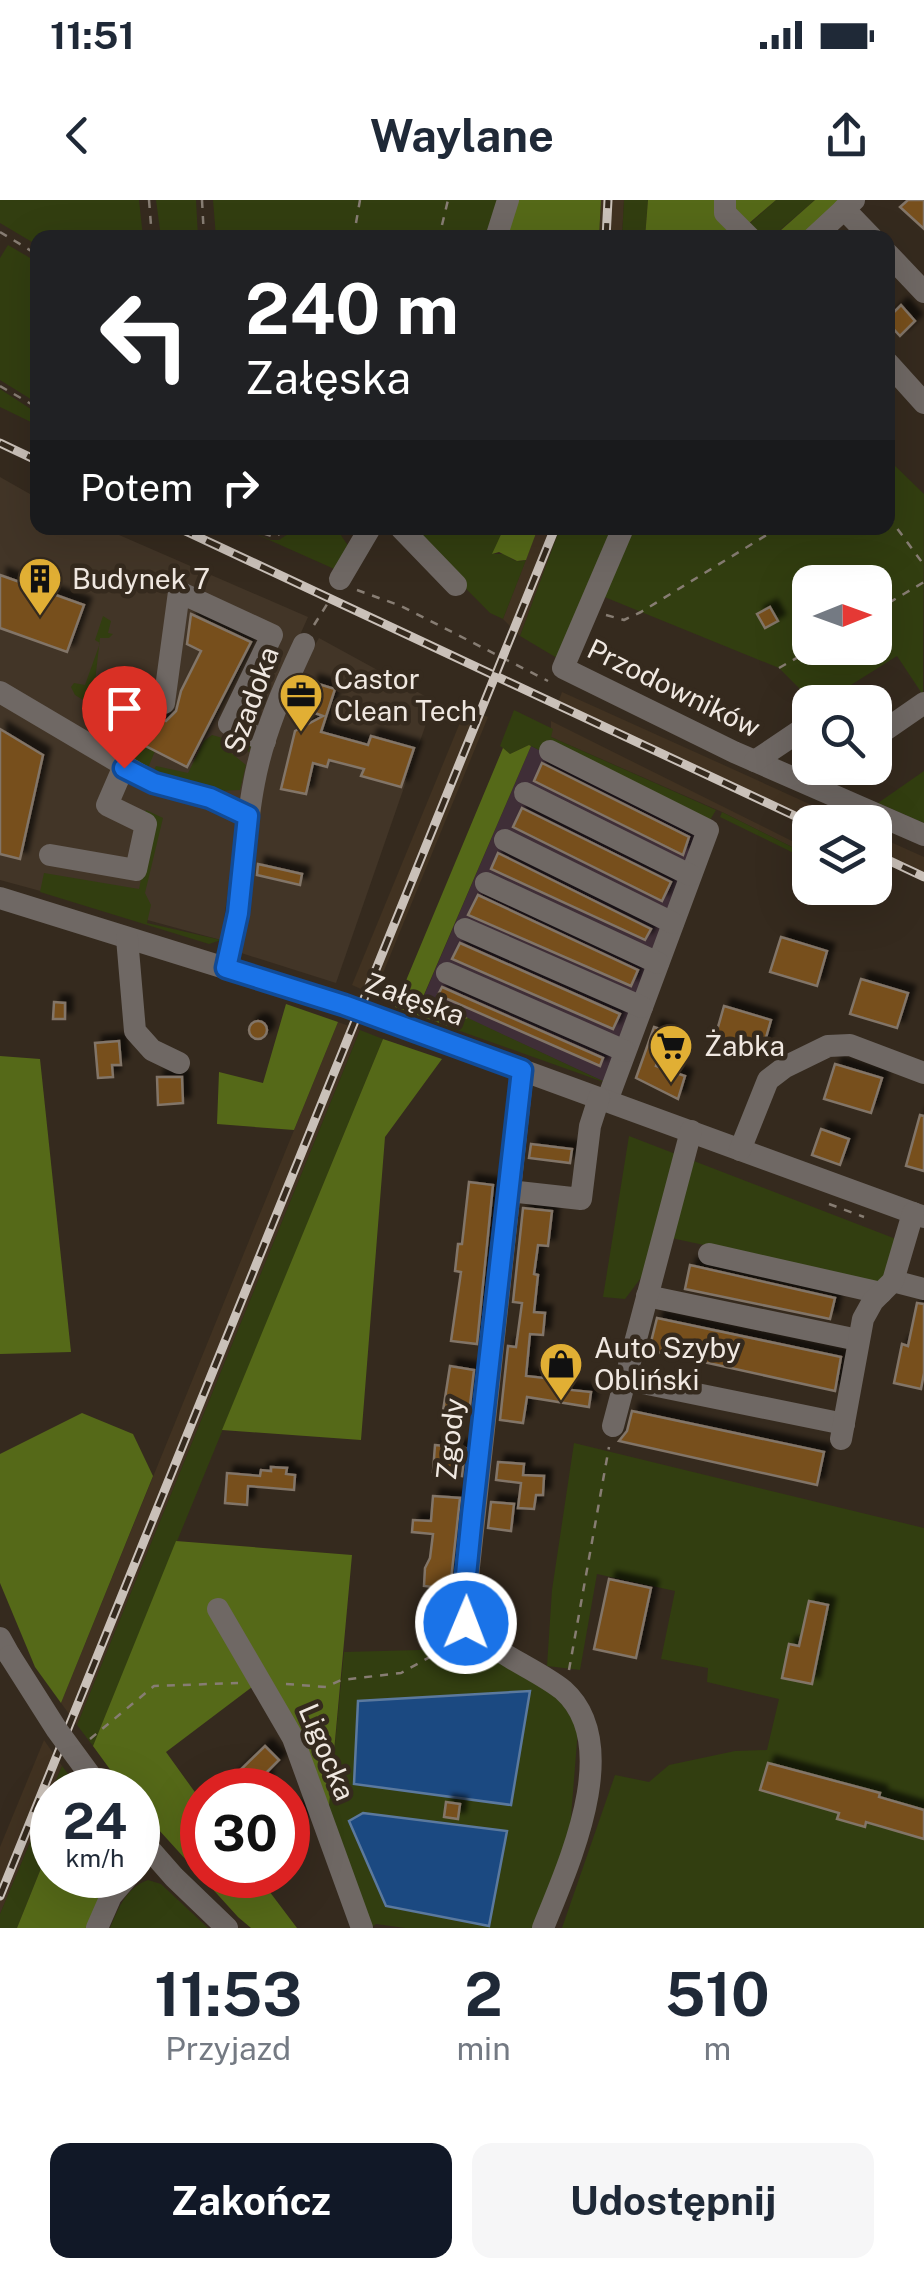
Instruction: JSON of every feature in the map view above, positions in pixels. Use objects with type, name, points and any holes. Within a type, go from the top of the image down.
[{"type":"street","points":[[499,230],[508,200]]},
{"type":"street","points":[[725,200],[725,214],[742,230]]},
{"type":"street","points":[[821,230],[849,204],[867,230]]},
{"type":"street","points":[[895,261],[924,292]]},
{"type":"street","points":[[895,371],[924,403]]},
{"type":"street","points":[[339,582],[366,535]]},
{"type":"street","points":[[407,535],[456,584]]},
{"type":"street","points":[[570,671],[590,606],[620,535]]},
{"type":"street","points":[[164,703],[179,592],[272,635],[228,724],[265,741]]},
{"type":"street","name":"Szadoka","points":[[226,968],[238,913],[250,807],[265,741],[280,695],[304,644]]},
{"type":"street","name":"Przodowników","points":[[570,671],[755,762],[924,834]]},
{"type":"street","points":[[0,692],[124,768],[169,789],[250,807]]},
{"type":"street","points":[[892,725],[924,703]]},
{"type":"street","points":[[755,762],[792,736]]},
{"type":"street","points":[[509,1191],[581,1198],[590,1126],[625,1051],[708,830],[550,751]]},
{"type":"street","points":[[50,855],[136,870],[146,824],[107,805],[124,768]]},
{"type":"street","points":[[524,793],[690,875]]},
{"type":"street","points":[[505,840],[672,923]]},
{"type":"street","points":[[486,884],[658,962]]},
{"type":"street","name":"Załęska","points":[[0,898],[344,1005],[918,1215],[887,1287],[863,1319],[842,1431],[623,1380]]},
{"type":"street","points":[[466,929],[642,1007]]},
{"type":"street","points":[[127,938],[135,1031],[152,1050],[179,1064]]},
{"type":"street","points":[[447,973],[625,1051]]},
{"type":"street","points":[[740,1150],[768,1080],[785,1066],[828,1046],[850,1044],[924,1073]]},
{"type":"street","name":"Zgody","points":[[470,1632],[464,1595],[522,1070]]},
{"type":"street","points":[[613,1426],[691,1131]]},
{"type":"street","points":[[708,1254],[887,1287],[924,1289]]},
{"type":"street","points":[[648,1296],[858,1340]]},
{"type":"street","name":"Ligocka","points":[[218,1609],[293,1738],[362,1928]]},
{"type":"street","points":[[470,1632],[565,1692],[581,1717],[588,1740],[588,1801],[578,1840],[543,1928]]},
{"type":"street","points":[[5,1647],[85,1768]]},
{"type":"street","points":[[160,1867],[227,1928]]},
{"type":"street","points":[[97,1928],[109,1898]]},
{"type":"path","points":[[148,200],[151,230]]},
{"type":"path","points":[[202,200],[204,230]]},
{"type":"path","points":[[356,223],[360,200]]},
{"type":"path","points":[[442,225],[448,200]]},
{"type":"path","points":[[0,244],[2,234],[30,250]]},
{"type":"path","points":[[0,386],[30,403]]},
{"type":"path","points":[[895,526],[924,565]]},
{"type":"path","points":[[590,606],[624,620],[766,535]]},
{"type":"path","points":[[339,582],[401,606],[570,690],[570,671]]},
{"type":"path","name":"Szadoka","points":[[304,644],[339,582]]},
{"type":"path","points":[[892,601],[924,582]]},
{"type":"path","points":[[779,668],[792,661]]},
{"type":"path","points":[[565,1692],[613,1426]]},
{"type":"path","points":[[86,1742],[154,1686],[261,1683],[326,1687],[341,1680],[401,1673],[449,1649],[470,1632]]},
{"type":"shaded area","points":[[601,200],[624,200],[622,230],[599,230]]},
{"type":"shaded area","points":[[0,477],[30,494],[30,535],[119,535],[308,617],[275,691],[236,836],[221,940],[0,880]]},
{"type":"shaded area","points":[[535,535],[557,535],[520,636],[503,619]]},
{"type":"shaded area","points":[[319,638],[434,701],[336,983],[238,952],[255,827],[274,739],[293,682]]},
{"type":"shaded area","points":[[562,692],[811,805],[792,805],[792,818],[556,708]]},
{"type":"shaded area","points":[[466,708],[488,717],[374,995],[352,985]]},
{"type":"shaded area","points":[[551,721],[792,841],[792,847],[722,812],[551,737]]},
{"type":"shaded area","points":[[531,746],[703,831],[609,1084],[423,998]]},
{"type":"shaded area","points":[[892,843],[924,857],[924,880],[892,865]]},
{"type":"shaded area","points":[[338,1022],[360,1030],[77,1725],[61,1703]]},
{"type":"shaded area","points":[[44,1740],[62,1766],[32,1768]]},
{"type":"shaded area","points":[[30,1774],[30,1842],[0,1914],[0,1847]]},
{"type":"green space","points":[[0,200],[139,200],[142,230],[30,230],[30,241],[0,223]]},
{"type":"green space","points":[[156,200],[196,200],[198,230],[160,230]]},
{"type":"green space","points":[[213,200],[498,200],[489,230],[215,230]]},
{"type":"green space","points":[[511,200],[601,200],[599,230],[502,230]]},
{"type":"green space","points":[[624,200],[648,200],[646,230],[622,230]]},
{"type":"green space","points":[[648,200],[720,200],[732,230],[646,230]]},
{"type":"green space","points":[[734,200],[776,200],[747,225],[733,206]]},
{"type":"green space","points":[[776,200],[815,200],[780,230],[753,230],[748,225]]},
{"type":"green space","points":[[815,200],[845,200],[812,230],[781,230]]},
{"type":"green space","points":[[8,245],[30,258],[30,399],[0,380],[0,258]]},
{"type":"green space","points":[[0,389],[30,408],[30,422],[0,407]]},
{"type":"green space","points":[[895,466],[924,494],[923,695],[897,656],[892,659],[892,565],[792,565],[792,665],[883,665],[851,685],[796,685],[779,668],[602,596],[628,535],[895,535]]},
{"type":"green space","points":[[258,535],[279,540],[286,535],[341,535],[351,550],[341,572]]},
{"type":"green space","points":[[413,535],[501,535],[493,554],[526,560],[503,619],[490,613]]},
{"type":"green space","points":[[501,535],[535,535],[526,560],[517,561],[499,552],[492,554]]},
{"type":"green space","points":[[557,535],[615,535],[562,661],[520,636]]},
{"type":"green space","points":[[103,616],[111,621],[108,633],[113,634],[100,638],[99,643],[95,640]]},
{"type":"green space","points":[[99,645],[94,690],[103,692],[105,698],[100,705],[93,706],[75,695],[71,687],[74,683],[85,685]]},
{"type":"green space","points":[[514,710],[553,729],[551,737],[716,810],[710,820],[565,747],[541,751],[529,745],[510,754],[500,746]]},
{"type":"green space","points":[[116,735],[155,751],[148,768],[114,749]]},
{"type":"green space","points":[[212,735],[231,740],[225,748],[246,765],[240,790],[219,791],[152,774],[156,766],[188,773],[204,741]]},
{"type":"green space","points":[[529,745],[423,997],[468,1018],[448,1026],[395,1007],[503,748],[510,754]]},
{"type":"green space","points":[[924,771],[924,823],[892,809],[892,805],[878,803]]},
{"type":"green space","points":[[146,810],[163,818],[145,893],[151,905],[147,923],[221,940],[209,944],[40,892],[44,873],[139,889],[153,821],[143,816]]},
{"type":"green space","points":[[722,812],[792,847],[792,852],[720,817]]},
{"type":"green space","points":[[286,1004],[338,1022],[294,1130],[217,1124],[219,1072],[263,1083]]},
{"type":"green space","points":[[468,1018],[609,1084],[443,1025]]},
{"type":"green space","points":[[360,1030],[383,1039],[93,1746],[77,1725]]},
{"type":"green space","points":[[383,1039],[442,1059],[385,1137],[361,1440],[222,1430]]},
{"type":"green space","points":[[0,1056],[40,1059],[71,1352],[0,1354]]},
{"type":"green space","points":[[629,1136],[896,1239],[890,1267],[878,1282],[671,1238],[625,1299],[603,1297]]},
{"type":"green space","points":[[82,1413],[133,1434],[153,1476],[61,1703],[35,1667],[0,1583],[0,1454]]},
{"type":"green space","points":[[574,1443],[924,1528],[924,1928],[562,1928],[615,1775],[649,1782],[669,1765],[735,1751],[767,1750],[779,1699],[707,1682],[708,1668],[661,1659],[675,1591],[597,1574],[580,1670],[547,1666],[552,1590]]},
{"type":"green space","points":[[176,1541],[352,1555],[329,1806],[268,1675],[166,1752],[180,1771],[180,1853],[160,1831],[160,1768],[109,1768],[93,1746]]},
{"type":"green space","points":[[466,1637],[556,1693],[578,1729],[569,1842],[534,1928],[405,1928],[376,1924],[371,1928],[329,1806],[344,1652],[457,1649]]},
{"type":"green space","points":[[30,1842],[30,1896],[17,1928],[0,1928],[0,1914]]},
{"type":"green space","points":[[160,1884],[208,1928],[110,1928],[126,1898],[160,1898]]},
{"type":"green space","points":[[30,1896],[107,1898],[90,1928],[17,1928]]},
{"type":"green space","points":[[221,1898],[274,1898],[297,1928],[251,1928]]},
{"type":"water","points":[[530,1691],[511,1805],[354,1784],[358,1701]]},
{"type":"water","points":[[363,1813],[507,1831],[489,1926],[386,1906],[349,1821]]},
{"type":"building","points":[[908,200],[924,200],[924,229],[900,207]]},
{"type":"building","points":[[901,305],[915,321],[900,336],[895,331],[895,311]]},
{"type":"building","name":"Budynek 7","points":[[0,575],[84,605],[67,652],[0,628]]},
{"type":"building","points":[[770,607],[778,621],[765,628],[757,614]]},
{"type":"building","points":[[191,614],[251,642],[187,767],[126,736],[131,703],[166,721],[176,711],[181,691],[201,651],[187,644]]},
{"type":"building","points":[[312,682],[335,689],[321,732],[368,745],[371,736],[414,748],[401,787],[361,776],[364,769],[329,760],[327,767],[313,763],[306,794],[281,789],[295,731],[323,716],[304,709]]},
{"type":"building","points":[[0,729],[43,755],[20,859],[0,854]]},
{"type":"building","points":[[542,763],[689,837],[683,855],[534,781]]},
{"type":"building","points":[[522,808],[671,882],[662,901],[513,827]]},
{"type":"building","points":[[498,853],[651,929],[645,940],[491,869]]},
{"type":"building","points":[[258,864],[302,874],[300,885],[257,875]]},
{"type":"building","points":[[478,895],[638,970],[631,986],[468,915]]},
{"type":"building","points":[[781,937],[827,951],[817,986],[770,972]]},
{"type":"building","points":[[460,943],[620,1014],[613,1029],[452,959]]},
{"type":"building","points":[[861,979],[908,993],[897,1028],[850,1014]]},
{"type":"building","points":[[442,987],[603,1058],[600,1066],[438,995]]},
{"type":"building","points":[[54,1002],[65,1003],[65,1019],[53,1019]]},
{"type":"building","points":[[724,1006],[771,1020],[761,1055],[714,1041]]},
{"type":"building","points":[[258,1021],[265,1023],[265,1037],[258,1039],[251,1037],[249,1030],[251,1023]]},
{"type":"building","points":[[654,1027],[668,1032],[656,1066],[685,1076],[678,1099],[636,1078]]},
{"type":"building","points":[[119,1041],[121,1065],[112,1065],[113,1077],[98,1078],[95,1043]]},
{"type":"building","points":[[835,1064],[882,1078],[871,1113],[824,1099]]},
{"type":"building","points":[[157,1077],[182,1077],[183,1103],[158,1105]]},
{"type":"building","points":[[920,1115],[924,1116],[924,1171],[906,1166]]},
{"type":"building","points":[[821,1129],[849,1139],[840,1165],[812,1155]]},
{"type":"building","points":[[531,1144],[572,1149],[570,1163],[529,1158]]},
{"type":"building","points":[[469,1182],[493,1185],[477,1344],[451,1341],[461,1272],[455,1271],[458,1244],[462,1244]]},
{"type":"building","points":[[523,1208],[552,1211],[548,1246],[538,1245],[534,1274],[538,1275],[534,1312],[545,1313],[543,1335],[530,1334],[526,1376],[554,1379],[552,1388],[591,1392],[589,1407],[527,1397],[523,1423],[500,1420],[508,1346],[516,1347],[522,1303],[513,1302]]},
{"type":"building","points":[[690,1265],[835,1298],[830,1319],[685,1289]]},
{"type":"building","points":[[917,1303],[924,1304],[921,1389],[894,1383],[902,1344],[908,1346]]},
{"type":"building","points":[[657,1318],[841,1357],[835,1391],[649,1350]]},
{"type":"building","points":[[450,1366],[474,1370],[469,1414],[443,1411]]},
{"type":"building","points":[[632,1411],[824,1452],[817,1485],[619,1441],[627,1431]]},
{"type":"building","points":[[435,1445],[465,1448],[462,1476],[433,1472]]},
{"type":"building","points":[[498,1462],[524,1464],[523,1475],[544,1476],[543,1495],[536,1495],[534,1509],[518,1508],[521,1483],[496,1480]]},
{"type":"building","points":[[271,1467],[287,1468],[286,1474],[295,1475],[294,1490],[248,1486],[247,1505],[225,1503],[227,1473],[260,1476],[261,1470],[271,1471]]},
{"type":"building","points":[[433,1496],[460,1498],[450,1589],[424,1586],[433,1534],[412,1532],[413,1520],[431,1521]]},
{"type":"building","points":[[491,1502],[514,1504],[511,1531],[488,1528]]},
{"type":"building","points":[[609,1579],[651,1588],[636,1658],[594,1649]]},
{"type":"building","points":[[809,1601],[828,1605],[812,1684],[782,1678],[789,1644],[799,1646]]},
{"type":"building","points":[[265,1746],[279,1760],[271,1768],[242,1768]]},
{"type":"building","points":[[768,1763],[880,1793],[879,1797],[924,1810],[924,1839],[866,1822],[865,1827],[837,1819],[839,1813],[760,1790]]},
{"type":"building","points":[[446,1802],[460,1804],[458,1819],[444,1817]]},
{"type":"railway","points":[[606,230],[608,200]]},
{"type":"railway","points":[[0,443],[30,457]]},
{"type":"railway","points":[[194,535],[792,815]]},
{"type":"railway","points":[[0,1896],[552,535]]},
{"type":"railway","points":[[892,862],[924,877]]},
{"type":"place","name":"Budynek 7","points":[[40,617]]},
{"type":"place","name":"Castor Clean Tech","points":[[301,733]]},
{"type":"place","name":"Żabka","points":[[671,1084]]},
{"type":"place","name":"Auto Szyby Obliński","points":[[561,1402]]},
{"type":"route","points":[[124,768],[169,789],[210,798],[248,816],[238,913],[226,968],[344,1005],[522,1070],[472,1515],[464,1595],[466,1623]]}]
